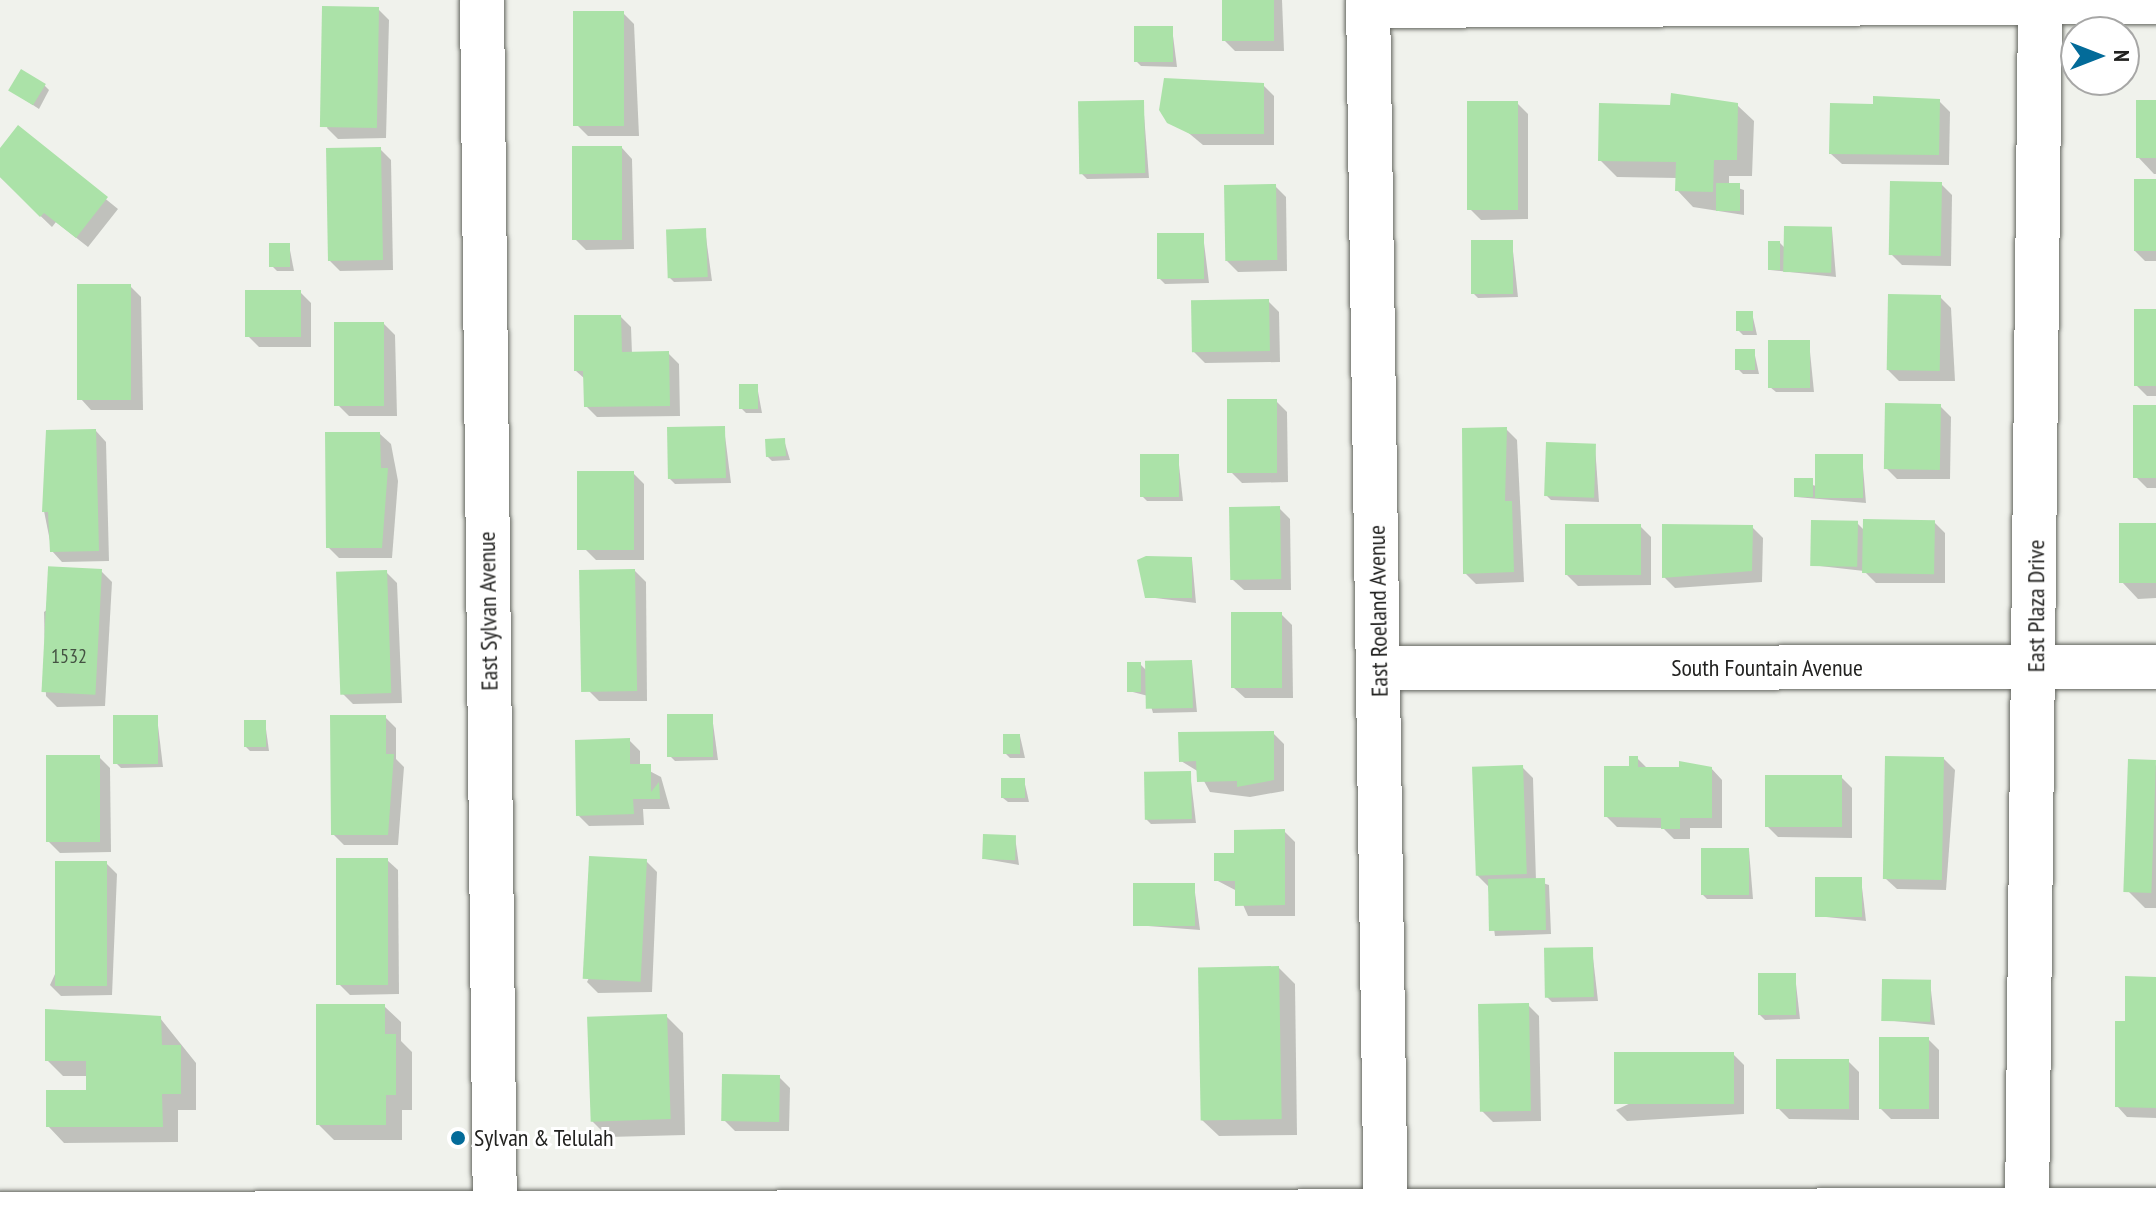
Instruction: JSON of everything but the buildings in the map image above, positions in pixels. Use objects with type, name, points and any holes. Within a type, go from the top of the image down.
[{"type":"street","name":"East Sylvan Avenue","points":[[482,0],[495,1217]]},
{"type":"street","name":"East Plaza Drive","points":[[2027,1210],[2036,668],[2040,2]]},
{"type":"street","points":[[1368,3],[2156,2]]},
{"type":"street","name":"East Roeland Avenue","points":[[1368,3],[1386,1215]]},
{"type":"street","name":"South Fountain Avenue","points":[[1379,668],[2156,667]]},
{"type":"street","points":[[0,1214],[495,1217],[2156,1210]]},
{"type":"place","name":"Sylvan & Telulah","points":[[458,1138]]}]
